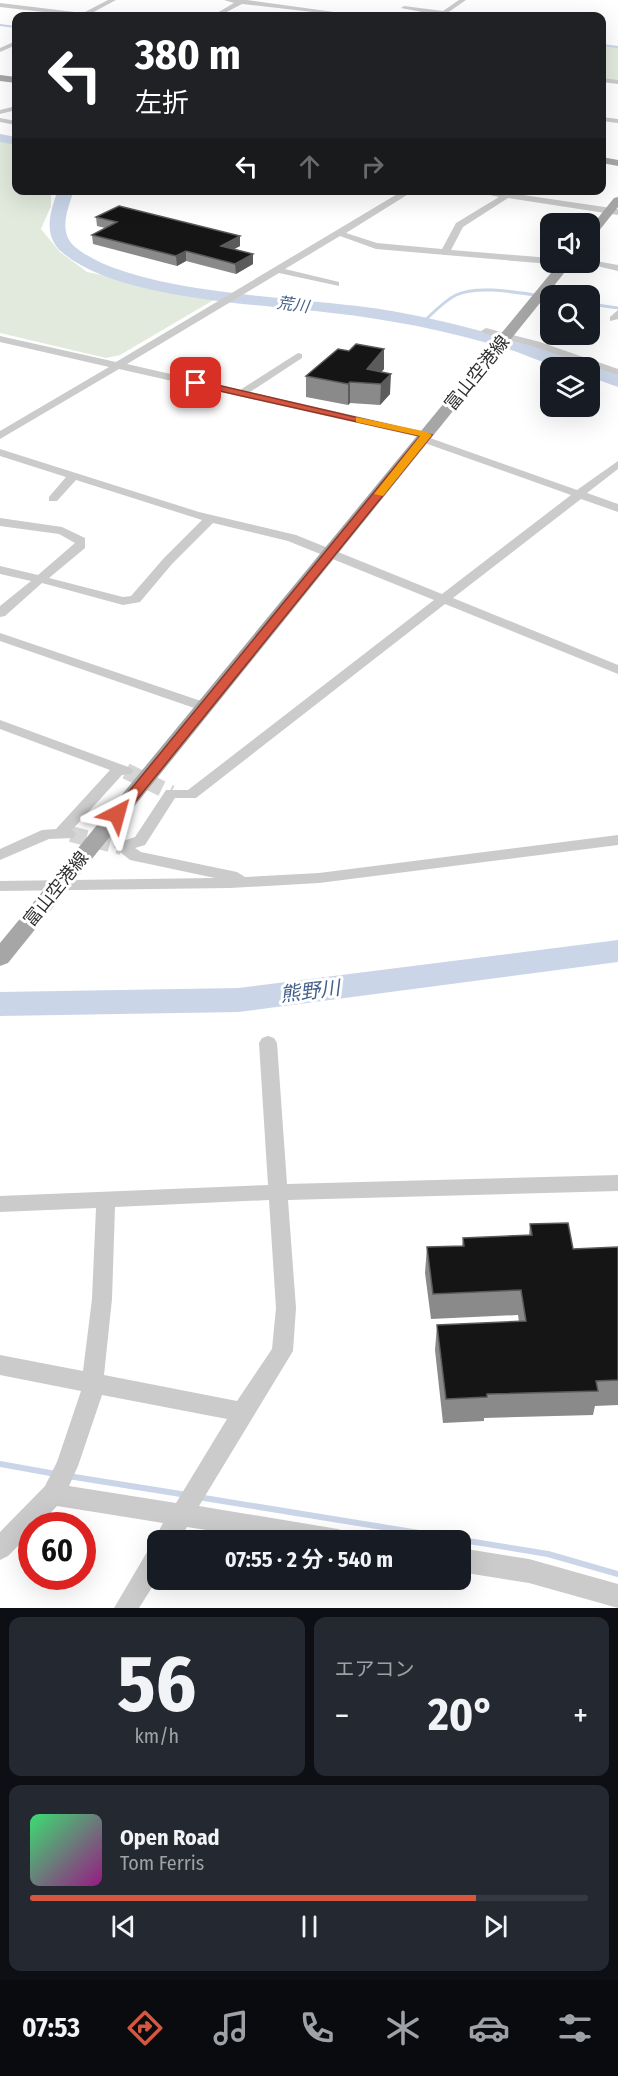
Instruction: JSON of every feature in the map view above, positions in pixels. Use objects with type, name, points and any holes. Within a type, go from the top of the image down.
[{"type":"main road","points":[[600,225],[613,212],[618,200]]},
{"type":"main road","name":"富山空港線","points":[[0,958],[558,273]]},
{"type":"street","points":[[88,12],[113,0]]},
{"type":"street","points":[[228,0],[329,12]]},
{"type":"street","points":[[447,12],[463,0]]},
{"type":"street","points":[[222,12],[243,1]]},
{"type":"street","points":[[0,5],[51,12]]},
{"type":"street","points":[[404,8],[426,12]]},
{"type":"street","points":[[0,51],[8,54]]},
{"type":"street","points":[[0,436],[403,195]]},
{"type":"street","points":[[500,195],[613,212]]},
{"type":"street","points":[[445,252],[459,225],[506,196]]},
{"type":"street","points":[[339,233],[376,246],[540,260]]},
{"type":"street","points":[[600,265],[618,268]]},
{"type":"street","points":[[277,270],[336,284]]},
{"type":"street","points":[[486,331],[504,340],[618,372]]},
{"type":"street","points":[[0,339],[425,437],[618,508]]},
{"type":"street","points":[[242,393],[298,356]]},
{"type":"street","points":[[0,452],[210,519],[292,538],[618,670]]},
{"type":"street","points":[[252,882],[223,873],[136,856],[122,848],[140,841],[171,793],[191,795],[618,464]]},
{"type":"street","points":[[54,499],[73,476]]},
{"type":"street","points":[[0,570],[123,601],[135,598],[210,519]]},
{"type":"street","points":[[0,522],[62,531],[81,541],[81,544],[0,613]]},
{"type":"street","points":[[0,637],[205,707]]},
{"type":"street","points":[[0,724],[123,770],[65,835],[48,834],[0,855]]},
{"type":"street","points":[[0,886],[55,891],[319,878],[618,840]]},
{"type":"street","points":[[172,1530],[242,1412],[282,1351],[286,1308],[268,1043]]},
{"type":"street","points":[[0,1204],[279,1192],[618,1183]]},
{"type":"street","points":[[0,1548],[53,1494],[67,1467],[94,1384],[102,1299],[106,1199]]},
{"type":"street","points":[[0,1365],[242,1412]]},
{"type":"street","points":[[53,1494],[275,1530]]},
{"type":"street","points":[[471,1562],[530,1571],[618,1596]]},
{"type":"street","points":[[126,1608],[147,1573]]},
{"type":"shaded area","points":[[606,46],[618,47],[618,81],[606,80]]},
{"type":"shaded area","points":[[0,140],[12,143],[12,195],[51,195],[51,206],[41,229],[60,252],[87,272],[217,298],[120,355],[106,358],[0,333]]},
{"type":"building","points":[[119,206],[240,236],[221,246],[253,254],[235,264],[186,251],[176,256],[92,235],[117,222],[96,217]]},
{"type":"building","points":[[356,344],[384,349],[367,369],[391,374],[381,384],[350,382],[348,384],[306,376],[338,349],[349,351]]},
{"type":"building","points":[[568,1223],[573,1249],[618,1247],[618,1380],[596,1381],[598,1391],[487,1394],[487,1397],[446,1399],[437,1325],[526,1321],[521,1290],[433,1294],[427,1247],[464,1246],[463,1238],[532,1235],[530,1224]]},
{"type":"waterway","points":[[0,25],[12,26]]},
{"type":"waterway","points":[[606,46],[618,47]]},
{"type":"waterway","name":"荒川","points":[[0,138],[12,140]]},
{"type":"waterway","name":"荒川","points":[[64,195],[57,221],[62,242],[68,249],[92,265],[125,277],[207,294],[331,307],[418,321],[501,341],[552,357]]},
{"type":"waterway","points":[[423,322],[447,300],[466,292],[489,290],[540,296]]},
{"type":"waterway","points":[[600,305],[618,308]]},
{"type":"waterway","name":"荒川","points":[[600,375],[618,381]]},
{"type":"waterway","name":"熊野川","points":[[0,1004],[239,1000],[618,951]]},
{"type":"waterway","points":[[0,1464],[56,1474]]},
{"type":"waterway","points":[[68,1476],[187,1495]]},
{"type":"waterway","points":[[198,1497],[548,1554],[618,1574]]},
{"type":"tunnel","points":[[126,771],[171,793]]},
{"type":"tunnel","points":[[71,834],[122,847]]},
{"type":"slow traffic","points":[[359,420],[427,435],[379,494]]},
{"type":"route","points":[[117,814],[427,435],[196,383]]}]
